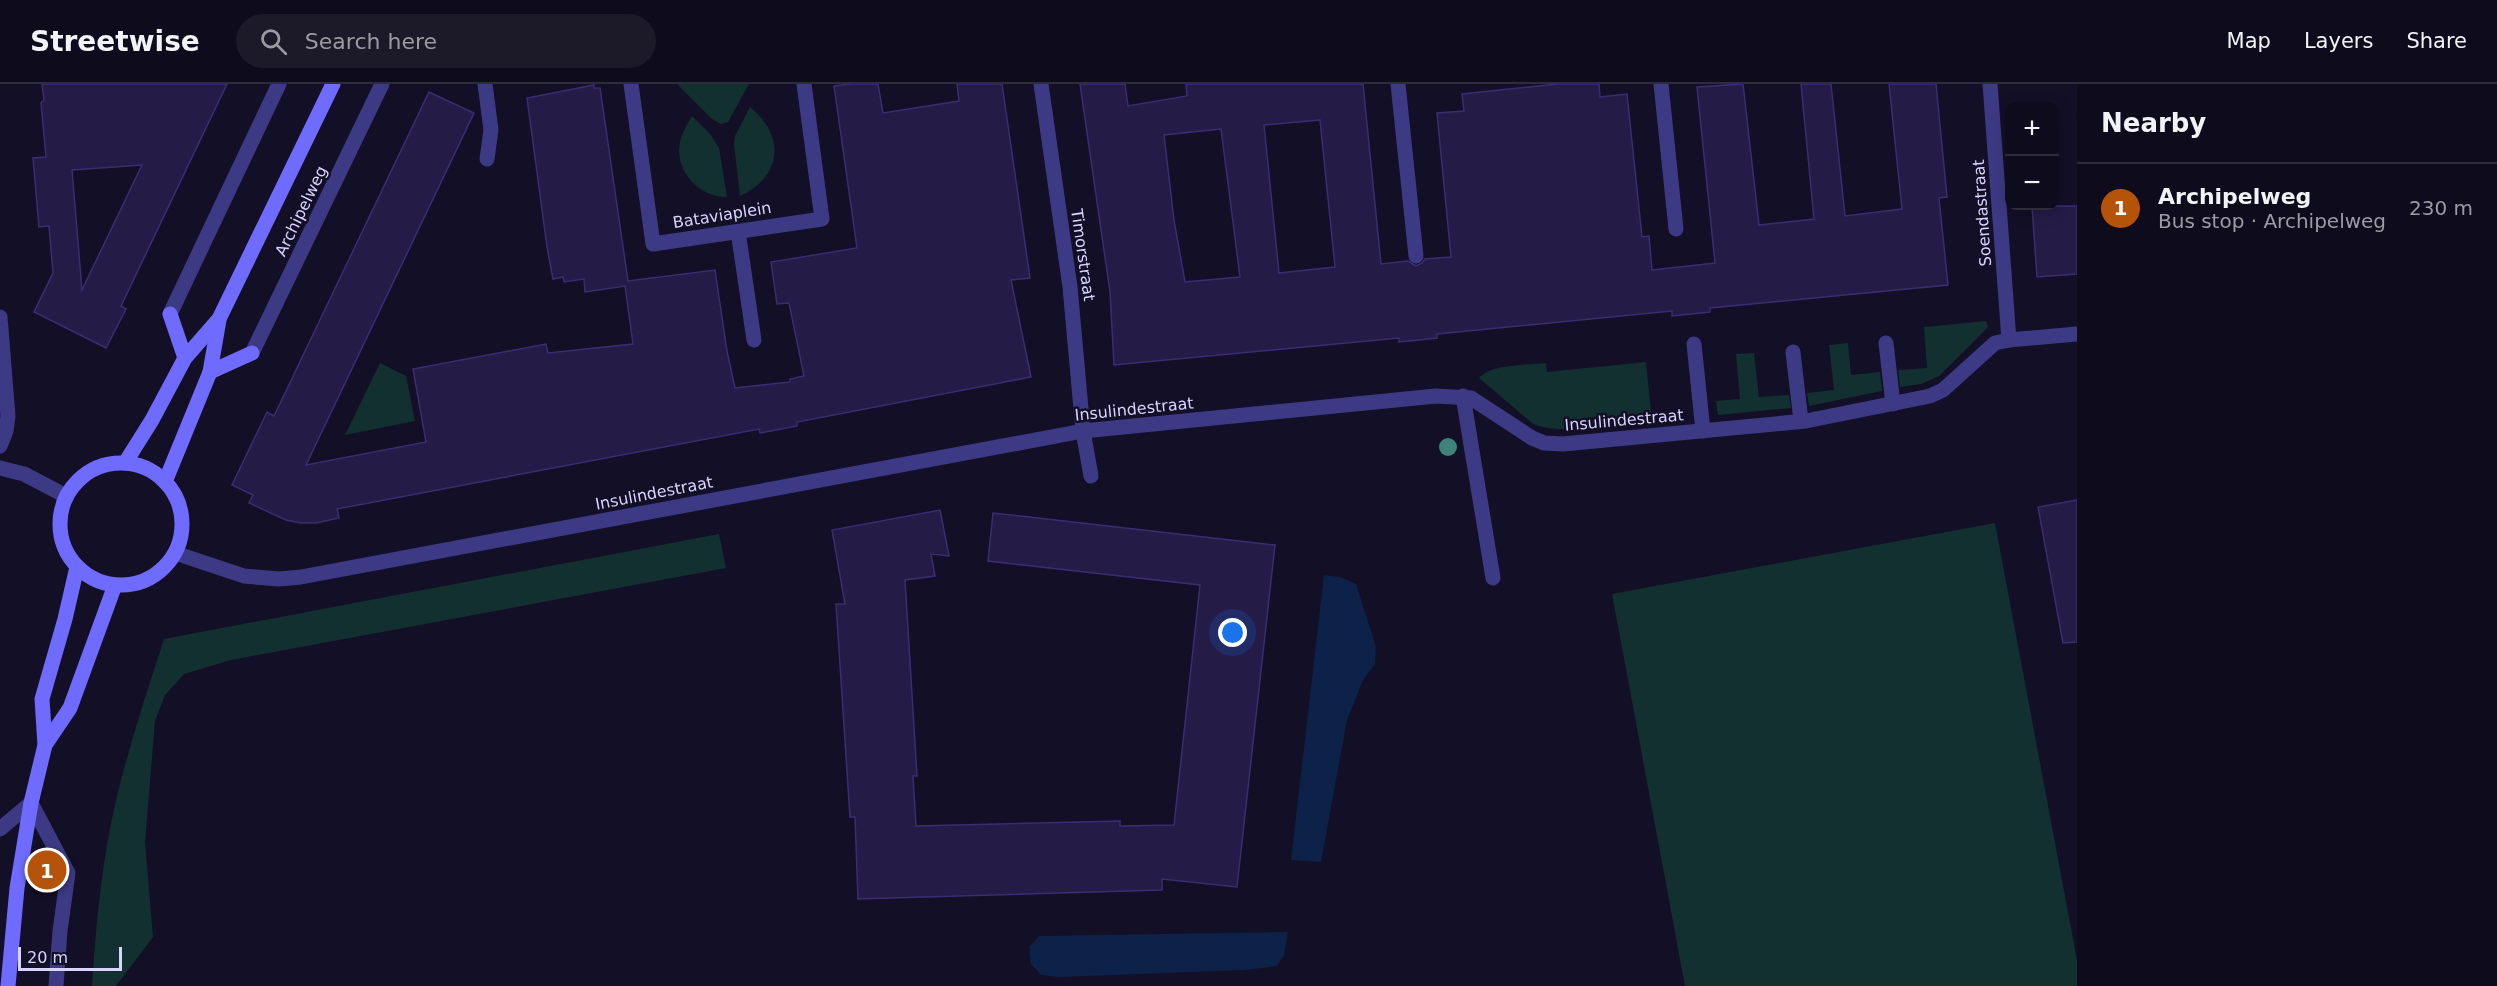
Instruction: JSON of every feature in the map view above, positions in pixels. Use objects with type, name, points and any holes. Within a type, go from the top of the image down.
[{"type":"main road","name":"Archipelweg","points":[[125,463],[152,420],[185,358],[219,319],[333,84]]},
{"type":"main road","points":[[170,314],[185,358]]},
{"type":"main road","name":"Archipelweg","points":[[165,482],[210,372],[219,319]]},
{"type":"main road","points":[[210,372],[252,353]]},
{"type":"main road","points":[[125,463],[147,469],[165,482],[176,498],[182,516],[181,535],[175,553],[159,572],[138,583],[115,585],[94,579],[77,567],[66,551],[60,533],[60,514],[66,496],[81,478],[101,466],[125,463]]},
{"type":"main road","points":[[8,986],[17,888],[31,803],[45,746],[42,699],[77,567]]},
{"type":"main road","points":[[45,746],[70,708],[115,585]]},
{"type":"street","points":[[170,314],[279,84]]},
{"type":"street","name":"Archipelweg","points":[[252,353],[382,84]]},
{"type":"street","points":[[485,84],[491,130],[487,159]]},
{"type":"street","name":"Bataviaplein","points":[[631,84],[653,244],[822,219],[804,84]]},
{"type":"street","name":"Timorstraat","points":[[1041,84],[1070,287],[1083,431],[1091,476]]},
{"type":"street","points":[[1398,84],[1416,256]]},
{"type":"street","points":[[1661,84],[1676,229]]},
{"type":"street","name":"Soendastraat","points":[[1990,84],[2009,340]]},
{"type":"street","points":[[738,231],[754,340]]},
{"type":"street","points":[[0,317],[8,416],[6,431],[0,446]]},
{"type":"street","name":"Insulindestraat","points":[[175,553],[244,576],[279,579],[301,577],[1083,431],[1436,396],[1463,396],[1481,402],[1522,433],[1544,443],[1563,444],[1801,422],[1930,396],[1943,390],[1995,343],[2077,334]]},
{"type":"street","points":[[1886,343],[1893,404]]},
{"type":"street","points":[[1694,344],[1703,431]]},
{"type":"street","points":[[1793,352],[1801,422]]},
{"type":"street","points":[[1463,396],[1493,578]]},
{"type":"street","points":[[0,468],[24,474],[66,496]]},
{"type":"street","points":[[0,829],[31,803],[68,873],[60,931],[56,986]]},
{"type":"green space","points":[[677,84],[749,84],[728,122],[721,124],[712,119]]},
{"type":"green space","points":[[750,107],[762,118],[770,130],[774,143],[774,155],[771,167],[764,178],[754,188],[740,196],[734,144],[735,136]]},
{"type":"green space","points":[[692,116],[711,135],[719,148],[727,197],[707,193],[698,187],[685,172],[681,163],[680,142]]},
{"type":"green space","points":[[1986,321],[1988,327],[1939,376],[1921,384],[1900,387],[1898,370],[1927,368],[1924,327]]},
{"type":"green space","points":[[1848,343],[1851,375],[1880,372],[1882,391],[1809,406],[1807,393],[1834,390],[1829,345]]},
{"type":"green space","points":[[1754,353],[1759,397],[1789,395],[1791,408],[1718,415],[1716,401],[1740,399],[1736,354]]},
{"type":"green space","points":[[1646,362],[1652,421],[1590,428],[1557,429],[1532,423],[1479,378],[1492,370],[1520,365],[1546,363],[1547,372]]},
{"type":"green space","points":[[380,363],[406,376],[415,421],[345,435]]},
{"type":"green space","points":[[1995,523],[2077,960],[2077,986],[1685,986],[1612,594]]},
{"type":"green space","points":[[719,534],[726,568],[231,660],[184,674],[165,695],[155,721],[145,842],[153,937],[116,986],[92,986],[95,938],[107,843],[122,776],[164,639]]},
{"type":"water","points":[[1324,575],[1340,577],[1356,584],[1376,647],[1375,664],[1363,680],[1347,720],[1321,862],[1291,860]]},
{"type":"water","points":[[1288,932],[1284,955],[1277,966],[1245,970],[1059,977],[1041,975],[1031,964],[1029,947],[1039,936]]},
{"type":"building","points":[[42,84],[227,84],[121,306],[126,309],[106,348],[34,312],[53,273],[49,226],[39,227],[33,158],[46,157],[41,103],[44,100]],"holes":[[[142,165],[82,290],[72,170]]]},
{"type":"building","points":[[878,84],[883,113],[959,101],[957,84],[1002,84],[1030,278],[1011,280],[1031,377],[797,422],[797,426],[760,433],[759,429],[337,509],[339,518],[316,523],[286,520],[249,503],[253,495],[232,485],[267,412],[274,416],[429,92],[474,113],[306,465],[426,442],[413,369],[546,344],[548,353],[633,344],[625,286],[585,292],[584,279],[564,282],[563,277],[553,279],[547,247],[527,98],[594,85],[594,88],[600,88],[628,281],[715,270],[735,388],[790,382],[790,379],[804,376],[789,303],[777,304],[771,262],[857,248],[834,86]]},
{"type":"building","points":[[1080,84],[1125,84],[1128,106],[1187,96],[1186,84],[1363,84],[1381,264],[1408,261],[1416,266],[1425,259],[1451,257],[1437,113],[1464,111],[1462,94],[1557,84],[1599,84],[1600,97],[1627,94],[1642,237],[1649,236],[1652,270],[1715,263],[1697,87],[1743,84],[1759,225],[1814,219],[1801,84],[1831,84],[1845,216],[1902,209],[1889,84],[1936,84],[1947,197],[1939,198],[1948,285],[1710,308],[1710,312],[1672,316],[1672,311],[1437,334],[1437,338],[1399,342],[1399,338],[1114,365],[1110,292]],"holes":[[[1320,120],[1335,267],[1279,273],[1264,125]],[[1221,129],[1240,277],[1185,282],[1174,220],[1164,135]]]},
{"type":"building","points":[[2059,206],[2077,206],[2077,274],[2037,277],[2032,210],[2059,210]]},
{"type":"building","points":[[2077,500],[2077,642],[2063,643],[2038,507]]},
{"type":"building","points":[[940,510],[949,556],[931,554],[935,576],[905,580],[917,776],[913,776],[916,826],[1120,821],[1120,826],[1174,825],[1200,585],[988,561],[993,513],[1275,545],[1237,887],[1162,879],[1162,890],[858,899],[855,817],[850,817],[836,604],[845,604],[832,530]]},
{"type":"place","name":"Archipelweg","points":[[47,870]]}]
